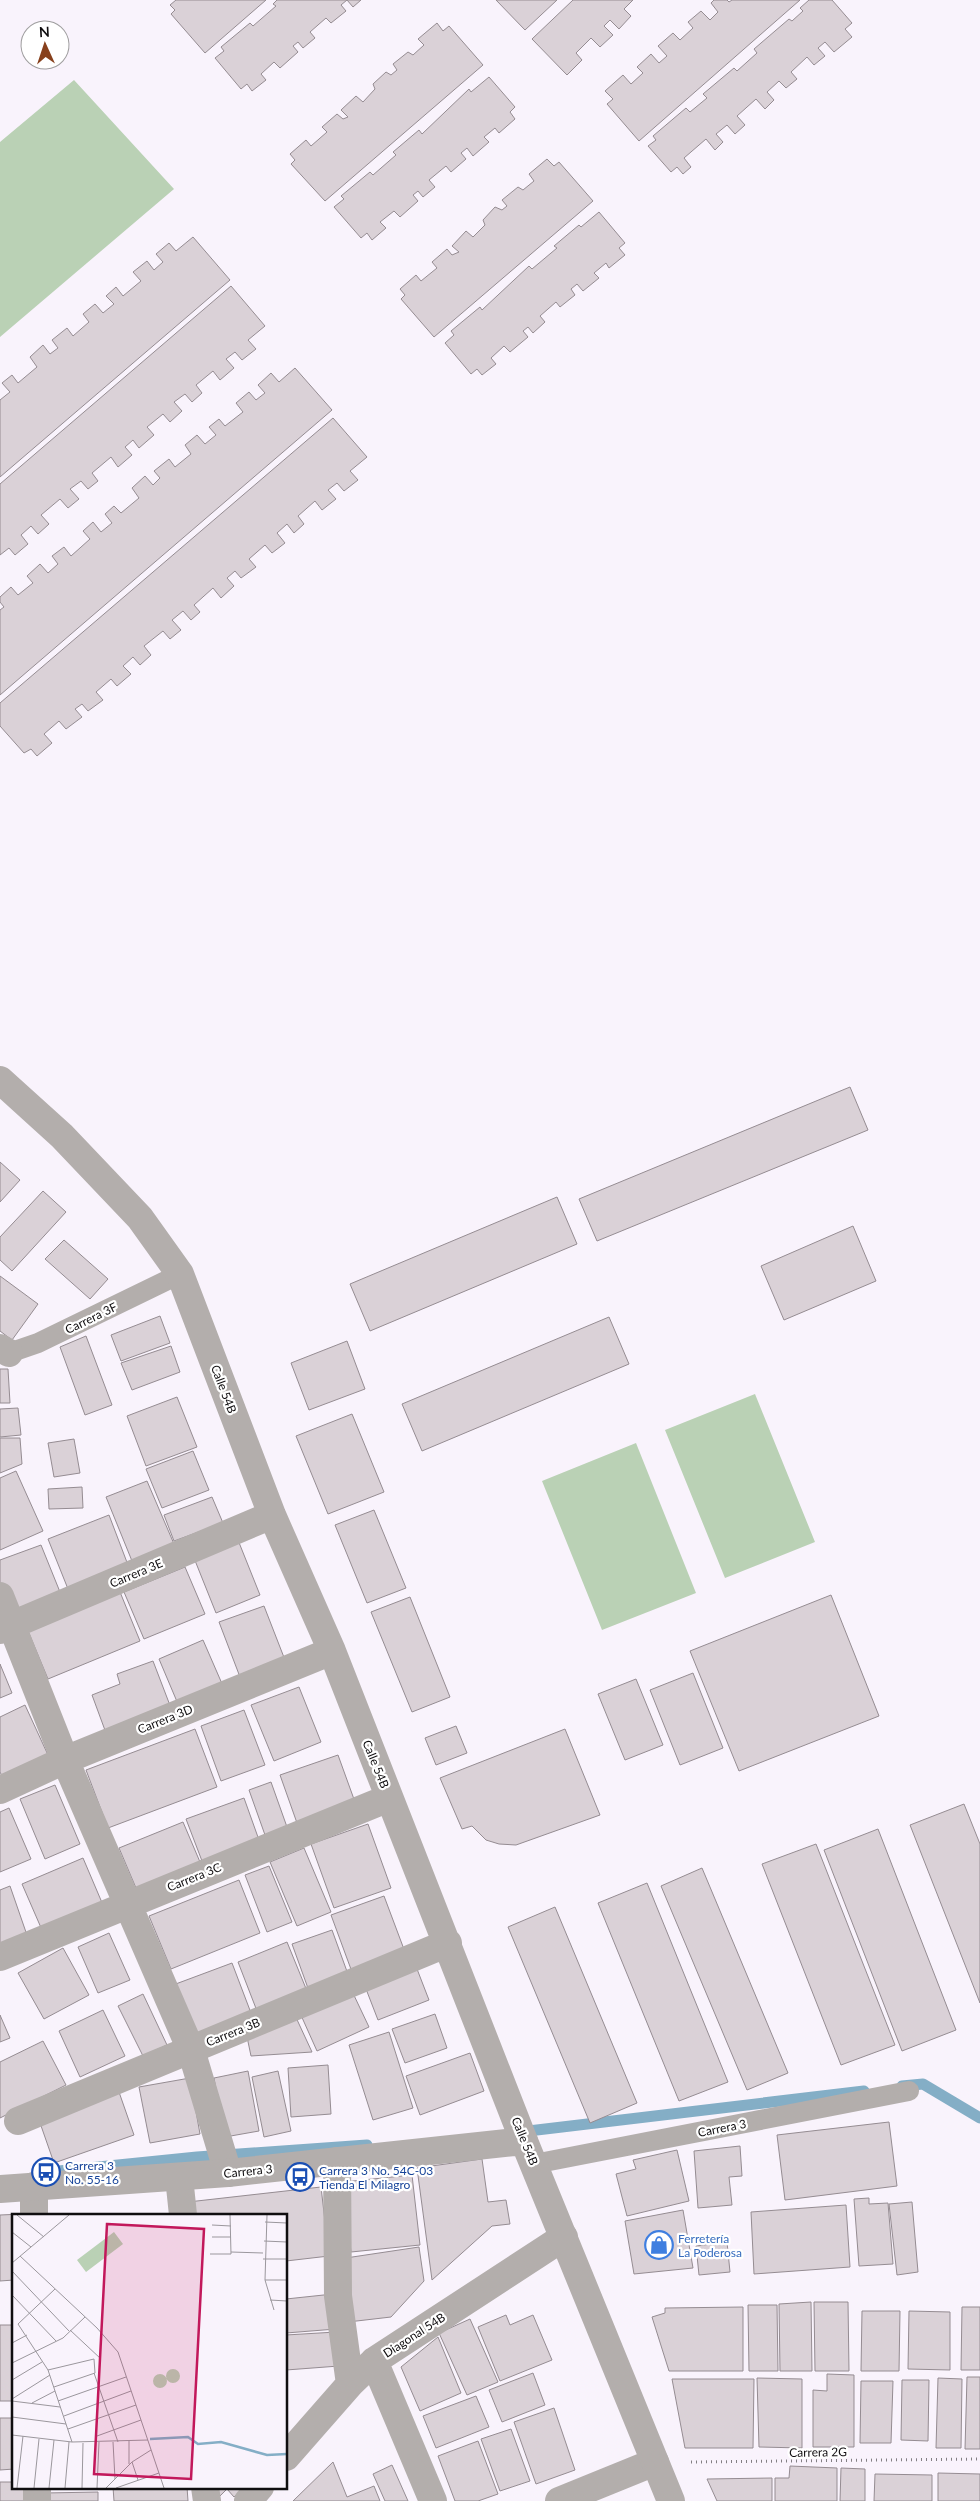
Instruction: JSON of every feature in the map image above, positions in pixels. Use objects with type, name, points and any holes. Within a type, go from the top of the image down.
[{"type":"street","name":"Calle 54B","points":[[0,1080],[62,1136],[140,1218],[180,1274],[272,1515],[332,1651],[529,2152],[671,2501]]},
{"type":"street","name":"Carrera 3E","points":[[6,1627],[272,1515]]},
{"type":"street","points":[[0,1596],[6,1627],[191,2050],[228,2173]]},
{"type":"street","name":"Carrera 3D","points":[[0,1790],[65,1760],[332,1651]]},
{"type":"street","name":"Carrera 3C","points":[[0,1957],[126,1904],[390,1798]]},
{"type":"street","name":"Carrera 3B","points":[[18,2121],[448,1943]]},
{"type":"street","name":"Carrera 3","points":[[0,2189],[228,2173],[337,2161],[529,2152]]},
{"type":"street","points":[[337,2161],[338,2296],[350,2384]]},
{"type":"street","points":[[178,2177],[183,2214]]},
{"type":"street","points":[[34,2186],[34,2214]]},
{"type":"street","name":"Diagonal 54B","points":[[288,2455],[350,2384],[374,2361],[564,2237]]},
{"type":"street","points":[[374,2361],[434,2501]]},
{"type":"street","points":[[559,2501],[655,2462]]},
{"type":"street","points":[[37,2488],[37,2501]]},
{"type":"street","points":[[205,2488],[207,2501]]},
{"type":"street","points":[[248,2501],[259,2488]]},
{"type":"lane","name":"Carrera 3F","points":[[3,1352],[38,1343],[180,1274]]},
{"type":"lane","name":"Carrera 3","points":[[529,2152],[909,2091]]},
{"type":"path","name":"Carrera 2G","points":[[655,2462],[980,2459]]},
{"type":"green space","points":[[74,80],[174,189],[0,337],[0,142]]},
{"type":"green space","points":[[755,1394],[815,1542],[725,1578],[665,1430]]},
{"type":"green space","points":[[636,1443],[696,1593],[602,1630],[542,1481]]},
{"type":"building","points":[[176,0],[266,0],[205,53],[171,14],[175,10],[170,5]]},
{"type":"building","points":[[277,0],[347,0],[341,5],[346,11],[331,23],[326,18],[310,32],[315,38],[303,48],[298,42],[293,46],[298,52],[280,68],[274,62],[261,74],[266,80],[252,91],[247,84],[241,89],[215,58],[224,51],[221,47],[250,23],[253,26],[276,6],[273,4]]},
{"type":"building","points":[[347,0],[361,0],[353,7]]},
{"type":"building","points":[[496,0],[557,0],[525,30]]},
{"type":"building","points":[[573,0],[633,0],[624,9],[631,16],[619,29],[610,20],[604,26],[613,35],[600,47],[591,38],[576,53],[582,60],[567,75],[532,39]]},
{"type":"building","points":[[714,0],[727,0],[729,2],[732,0],[800,0],[639,141],[607,104],[613,99],[605,91],[623,75],[631,84],[643,73],[637,67],[651,54],[659,63],[667,56],[658,46],[673,33],[680,40],[693,28],[688,22],[701,11],[710,20],[718,12],[711,3]]},
{"type":"building","points":[[809,0],[832,0],[852,23],[845,29],[852,37],[834,52],[825,42],[818,48],[825,56],[814,65],[807,57],[791,72],[797,79],[786,88],[779,81],[767,92],[774,100],[765,109],[756,99],[737,116],[745,125],[735,134],[727,125],[716,134],[723,142],[715,150],[706,139],[684,158],[691,167],[683,174],[677,167],[671,172],[648,146],[656,140],[653,136],[686,108],[690,112],[707,98],[703,94],[734,68],[737,71],[757,53],[754,49],[789,19],[792,21],[803,11],[800,8]]},
{"type":"building","points":[[437,23],[443,31],[449,26],[483,65],[325,201],[291,164],[295,160],[290,154],[306,140],[311,146],[327,132],[322,127],[337,114],[343,119],[348,117],[341,110],[356,96],[363,102],[375,89],[373,84],[386,72],[391,75],[397,70],[393,64],[408,52],[413,55],[424,45],[418,39]]},
{"type":"building","points":[[489,77],[515,107],[510,112],[515,119],[499,133],[495,128],[484,137],[489,142],[473,156],[467,148],[461,153],[466,159],[451,172],[446,166],[429,180],[435,187],[423,197],[418,191],[413,195],[418,201],[400,217],[394,211],[380,222],[386,228],[372,240],[367,233],[361,238],[334,207],[344,199],[341,196],[370,172],[373,175],[396,155],[393,152],[419,130],[422,134],[469,89],[471,92]]},
{"type":"building","points":[[547,159],[554,166],[559,162],[593,201],[434,337],[401,299],[405,295],[400,289],[416,275],[421,281],[437,268],[432,262],[447,249],[452,255],[459,252],[452,246],[466,231],[473,237],[485,225],[483,220],[495,207],[502,210],[507,206],[502,200],[518,187],[523,190],[534,181],[529,174]]},
{"type":"building","points":[[599,212],[625,243],[619,248],[625,255],[609,268],[606,263],[594,273],[599,278],[583,291],[577,284],[571,289],[575,295],[560,307],[556,302],[540,316],[545,322],[533,333],[528,327],[523,331],[528,337],[510,352],[504,346],[491,358],[496,364],[482,375],[477,369],[471,374],[445,343],[454,335],[451,331],[480,307],[482,310],[529,266],[532,269],[557,248],[554,246],[579,225],[581,227]]},
{"type":"building","points":[[193,237],[230,280],[0,477],[0,400],[10,392],[2,383],[12,375],[18,383],[37,367],[30,357],[43,345],[50,354],[58,348],[52,340],[67,328],[73,336],[89,322],[83,314],[95,304],[103,313],[114,304],[106,296],[116,287],[123,296],[141,281],[133,272],[147,261],[154,270],[163,262],[156,254],[169,243],[176,251]]},
{"type":"building","points":[[231,286],[265,326],[248,340],[256,349],[242,360],[235,352],[226,359],[234,368],[220,380],[213,371],[196,385],[202,393],[192,402],[185,394],[174,402],[182,411],[170,422],[163,414],[147,427],[154,435],[139,448],[133,440],[125,447],[132,455],[118,467],[111,457],[92,473],[98,481],[88,489],[81,481],[70,489],[79,499],[68,508],[60,499],[41,515],[49,524],[38,534],[31,526],[21,535],[28,544],[15,555],[9,548],[0,555],[0,484]]},
{"type":"building","points":[[295,368],[332,410],[0,695],[0,610],[4,607],[0,602],[0,597],[11,587],[18,595],[33,583],[27,576],[40,564],[48,573],[58,564],[52,556],[64,547],[71,556],[90,539],[83,531],[93,522],[101,532],[112,523],[105,514],[114,506],[121,513],[139,498],[132,488],[145,476],[153,485],[160,478],[154,471],[169,459],[175,467],[191,454],[185,445],[197,435],[205,444],[216,435],[209,427],[219,419],[225,426],[243,412],[236,403],[249,392],[256,400],[265,393],[258,385],[271,373],[279,382]]},
{"type":"building","points":[[333,418],[367,457],[350,471],[358,480],[344,491],[337,483],[328,490],[336,499],[322,510],[315,501],[298,516],[304,524],[294,533],[287,524],[277,533],[285,543],[272,553],[265,545],[249,559],[256,567],[241,578],[235,571],[227,578],[234,586],[221,598],[213,588],[194,605],[200,612],[191,620],[183,611],[172,620],[181,630],[170,639],[163,631],[144,646],[151,655],[140,665],[133,657],[123,666],[131,674],[117,686],[111,679],[96,692],[103,700],[88,711],[82,704],[75,709],[82,717],[66,729],[59,721],[44,734],[52,743],[37,756],[31,749],[24,753],[0,726],[0,703]]},
{"type":"building","points":[[850,1087],[868,1130],[597,1241],[579,1199]]},
{"type":"building","points":[[0,1162],[20,1180],[0,1202]]},
{"type":"building","points":[[43,1191],[66,1212],[12,1271],[0,1260],[0,1237]]},
{"type":"building","points":[[557,1197],[577,1244],[370,1331],[350,1284]]},
{"type":"building","points":[[853,1226],[876,1281],[784,1320],[761,1266]]},
{"type":"building","points":[[64,1240],[108,1279],[90,1299],[45,1259]]},
{"type":"building","points":[[0,1276],[38,1304],[12,1340],[0,1331]]},
{"type":"building","points":[[160,1316],[170,1343],[121,1361],[111,1335]]},
{"type":"building","points":[[609,1317],[629,1364],[422,1451],[402,1404]]},
{"type":"building","points":[[86,1336],[112,1405],[85,1415],[60,1347]]},
{"type":"building","points":[[347,1341],[365,1389],[309,1410],[291,1363]]},
{"type":"building","points":[[171,1346],[180,1372],[132,1390],[121,1363]]},
{"type":"building","points":[[0,1369],[8,1369],[10,1403],[0,1403]]},
{"type":"building","points":[[177,1397],[197,1447],[146,1466],[127,1416]]},
{"type":"building","points":[[18,1408],[21,1435],[0,1437],[0,1409]]},
{"type":"building","points":[[352,1414],[384,1492],[328,1514],[296,1436]]},
{"type":"building","points":[[0,1438],[20,1438],[22,1464],[0,1473]]},
{"type":"building","points":[[74,1439],[80,1473],[54,1477],[48,1443]]},
{"type":"building","points":[[193,1451],[209,1490],[162,1508],[146,1469]]},
{"type":"building","points":[[16,1471],[43,1531],[0,1550],[0,1478]]},
{"type":"building","points":[[147,1481],[174,1544],[132,1561],[106,1497]]},
{"type":"building","points":[[82,1487],[83,1508],[49,1509],[48,1489]]},
{"type":"building","points":[[212,1497],[223,1523],[174,1541],[164,1515]]},
{"type":"building","points":[[374,1510],[406,1588],[367,1603],[335,1525]]},
{"type":"building","points":[[109,1515],[128,1565],[68,1589],[48,1539]]},
{"type":"building","points":[[238,1540],[260,1595],[216,1613],[194,1558]]},
{"type":"building","points":[[41,1545],[60,1592],[11,1611],[0,1584],[0,1560]]},
{"type":"building","points":[[185,1567],[205,1614],[144,1639],[124,1592]]},
{"type":"building","points":[[120,1592],[140,1641],[48,1679],[28,1631]]},
{"type":"building","points":[[831,1595],[879,1716],[739,1771],[690,1651]]},
{"type":"building","points":[[410,1597],[450,1697],[412,1712],[371,1612]]},
{"type":"building","points":[[264,1606],[285,1660],[240,1677],[219,1622]]},
{"type":"building","points":[[203,1640],[223,1686],[178,1704],[159,1659]]},
{"type":"building","points":[[153,1661],[171,1708],[106,1733],[92,1695],[120,1684],[117,1674]]},
{"type":"building","points":[[0,1664],[12,1693],[0,1698]]},
{"type":"building","points":[[693,1673],[723,1748],[680,1765],[650,1690]]},
{"type":"building","points":[[636,1679],[663,1745],[625,1760],[598,1694]]},
{"type":"building","points":[[299,1687],[321,1742],[274,1761],[251,1705]]},
{"type":"building","points":[[25,1705],[48,1755],[2,1776],[0,1772],[0,1717]]},
{"type":"building","points":[[244,1710],[265,1765],[221,1781],[201,1726]]},
{"type":"building","points":[[456,1726],[467,1753],[436,1765],[425,1738]]},
{"type":"building","points":[[195,1729],[217,1787],[108,1828],[86,1770]]},
{"type":"building","points":[[565,1729],[600,1815],[516,1845],[499,1844],[486,1840],[472,1826],[462,1829],[440,1778]]},
{"type":"building","points":[[338,1755],[355,1802],[297,1823],[280,1775]]},
{"type":"building","points":[[271,1782],[287,1827],[265,1835],[249,1790]]},
{"type":"building","points":[[55,1785],[80,1844],[45,1859],[20,1799]]},
{"type":"building","points":[[244,1798],[259,1840],[202,1861],[186,1819]]},
{"type":"building","points":[[964,1804],[980,1844],[980,2003],[910,1825]]},
{"type":"building","points":[[9,1808],[31,1859],[0,1872],[0,1812]]},
{"type":"building","points":[[183,1822],[200,1862],[136,1888],[119,1848]]},
{"type":"building","points":[[368,1824],[391,1888],[334,1908],[311,1844]]},
{"type":"building","points":[[878,1829],[956,2030],[902,2051],[824,1850]]},
{"type":"building","points":[[816,1844],[895,2045],[841,2065],[762,1864]]},
{"type":"building","points":[[304,1848],[331,1912],[297,1926],[270,1862]]},
{"type":"building","points":[[83,1858],[103,1905],[42,1930],[22,1884]]},
{"type":"building","points":[[269,1866],[292,1922],[267,1932],[245,1875]]},
{"type":"building","points":[[702,1868],[788,2073],[747,2090],[661,1886]]},
{"type":"building","points":[[239,1880],[260,1933],[171,1969],[149,1916]]},
{"type":"building","points":[[647,1883],[728,2082],[679,2101],[598,1903]]},
{"type":"building","points":[[10,1886],[28,1938],[0,1948],[0,1890]]},
{"type":"building","points":[[384,1896],[405,1952],[352,1972],[331,1915]]},
{"type":"building","points":[[555,1907],[637,2103],[590,2123],[508,1927]]},
{"type":"building","points":[[332,1930],[349,1977],[309,1991],[292,1944]]},
{"type":"building","points":[[109,1933],[130,1980],[98,1993],[78,1947]]},
{"type":"building","points":[[287,1942],[307,1991],[257,2011],[238,1962]]},
{"type":"building","points":[[63,1948],[89,1995],[44,2019],[18,1973]]},
{"type":"building","points":[[232,1963],[251,2013],[192,2035],[173,1985]]},
{"type":"building","points":[[417,1969],[429,2000],[378,2020],[366,1989]]},
{"type":"building","points":[[351,1989],[369,2027],[317,2051],[300,2013]]},
{"type":"building","points":[[143,1994],[167,2045],[143,2056],[118,2006]]},
{"type":"building","points":[[103,2010],[125,2056],[80,2077],[59,2031]]},
{"type":"building","points":[[293,2011],[312,2052],[251,2056],[246,2032]]},
{"type":"building","points":[[435,2014],[447,2048],[405,2063],[392,2029]]},
{"type":"building","points":[[0,2015],[10,2038],[0,2042]]},
{"type":"building","points":[[389,2032],[413,2108],[373,2120],[349,2045]]},
{"type":"building","points":[[43,2041],[66,2085],[0,2118],[0,2062]]},
{"type":"building","points":[[470,2053],[484,2091],[420,2115],[406,2076]]},
{"type":"building","points":[[328,2065],[331,2114],[291,2117],[288,2068]]},
{"type":"building","points":[[248,2071],[259,2131],[225,2137],[214,2078]]},
{"type":"building","points":[[278,2071],[291,2131],[264,2137],[252,2077]]},
{"type":"building","points":[[190,2078],[200,2134],[150,2143],[139,2087]]},
{"type":"building","points":[[119,2092],[134,2135],[54,2163],[39,2120]]},
{"type":"building","points":[[889,2122],[897,2186],[785,2200],[777,2135]]},
{"type":"building","points":[[740,2146],[742,2176],[729,2177],[732,2205],[698,2208],[694,2151]]},
{"type":"building","points":[[677,2150],[689,2201],[627,2216],[616,2174],[636,2169],[633,2160]]},
{"type":"building","points":[[482,2159],[488,2202],[506,2200],[510,2224],[492,2226],[432,2280],[417,2168]]},
{"type":"building","points":[[412,2175],[420,2245],[351,2252],[343,2182]]},
{"type":"building","points":[[321,2187],[329,2256],[288,2261],[288,2214],[189,2214],[188,2202]]},
{"type":"building","points":[[869,2198],[869,2204],[888,2203],[893,2264],[859,2266],[854,2199]]},
{"type":"building","points":[[912,2202],[918,2272],[897,2275],[889,2204]]},
{"type":"building","points":[[846,2205],[850,2267],[754,2274],[751,2212]]},
{"type":"building","name":"Ferretería La Poderosa","points":[[683,2210],[693,2268],[634,2274],[625,2221]]},
{"type":"building","points":[[12,2214],[12,2280],[0,2281],[0,2215]]},
{"type":"building","points":[[727,2242],[730,2272],[699,2275],[696,2246]]},
{"type":"building","points":[[419,2247],[424,2281],[391,2317],[348,2322],[339,2259]]},
{"type":"building","points":[[333,2294],[336,2329],[288,2333],[288,2299]]},
{"type":"building","points":[[811,2302],[812,2371],[780,2371],[779,2304]]},
{"type":"building","points":[[814,2302],[848,2302],[849,2371],[815,2371]]},
{"type":"building","points":[[748,2305],[777,2305],[778,2371],[749,2371]]},
{"type":"building","points":[[743,2307],[743,2371],[669,2371],[652,2317],[665,2313],[665,2308]]},
{"type":"building","points":[[962,2307],[980,2307],[980,2370],[961,2370]]},
{"type":"building","points":[[862,2311],[900,2311],[899,2371],[861,2371]]},
{"type":"building","points":[[909,2311],[950,2312],[950,2370],[908,2369]]},
{"type":"building","points":[[506,2315],[510,2325],[533,2315],[552,2360],[500,2381],[478,2327]]},
{"type":"building","points":[[470,2319],[498,2382],[467,2395],[439,2333]]},
{"type":"building","points":[[0,2325],[12,2325],[12,2401],[0,2401]]},
{"type":"building","points":[[336,2332],[339,2366],[288,2370],[288,2335]]},
{"type":"building","points":[[438,2337],[461,2393],[420,2411],[401,2367]]},
{"type":"building","points":[[533,2373],[545,2405],[502,2422],[489,2390]]},
{"type":"building","points":[[827,2374],[854,2375],[854,2447],[813,2447],[813,2390],[827,2391]]},
{"type":"building","points":[[967,2377],[980,2377],[980,2449],[965,2449]]},
{"type":"building","points":[[757,2378],[802,2379],[802,2448],[759,2447]]},
{"type":"building","points":[[938,2378],[962,2379],[961,2448],[936,2448]]},
{"type":"building","points":[[672,2379],[754,2379],[753,2448],[685,2448]]},
{"type":"building","points":[[902,2380],[929,2380],[928,2441],[901,2440]]},
{"type":"building","points":[[861,2381],[893,2381],[891,2443],[860,2443]]},
{"type":"building","points":[[476,2396],[489,2427],[436,2448],[423,2416]]},
{"type":"building","points":[[554,2408],[575,2470],[536,2484],[514,2422]]},
{"type":"building","points":[[0,2418],[12,2418],[12,2469],[0,2470]]},
{"type":"building","points":[[511,2429],[530,2481],[500,2491],[481,2439]]},
{"type":"building","points":[[478,2441],[498,2494],[478,2501],[455,2501],[438,2456]]},
{"type":"building","points":[[333,2462],[347,2497],[374,2486],[380,2501],[293,2501]]},
{"type":"building","points":[[392,2465],[408,2501],[385,2501],[373,2474]]},
{"type":"building","points":[[790,2466],[837,2468],[837,2501],[775,2501],[775,2478],[789,2478]]},
{"type":"building","points":[[841,2468],[865,2469],[865,2501],[840,2501]]},
{"type":"building","points":[[938,2473],[980,2474],[980,2501],[938,2501]]},
{"type":"building","points":[[875,2474],[932,2475],[932,2501],[874,2501]]},
{"type":"building","points":[[772,2478],[772,2501],[717,2501],[707,2479]]},
{"type":"building","points":[[0,2482],[12,2482],[12,2488],[29,2488],[29,2501],[0,2501]]},
{"type":"building","points":[[42,2488],[109,2488],[109,2489]]},
{"type":"building","points":[[113,2488],[187,2488],[188,2501],[114,2501]]},
{"type":"building","points":[[216,2488],[244,2488],[234,2497],[227,2489],[218,2498]]},
{"type":"building","points":[[98,2492],[98,2501],[45,2501],[45,2493]]},
{"type":"waterway","points":[[902,2086],[923,2084],[980,2118]]},
{"type":"waterway","points":[[520,2132],[864,2091]]},
{"type":"waterway","points":[[49,2172],[197,2157],[367,2145]]},
{"type":"place","name":"Carrera 3 No. 55-16","points":[[46,2172]]},
{"type":"place","name":"Carrera 3 No. 54C-03 Tienda El Milagro","points":[[300,2177]]},
{"type":"place","name":"Ferretería La Poderosa","points":[[659,2245]]}]
